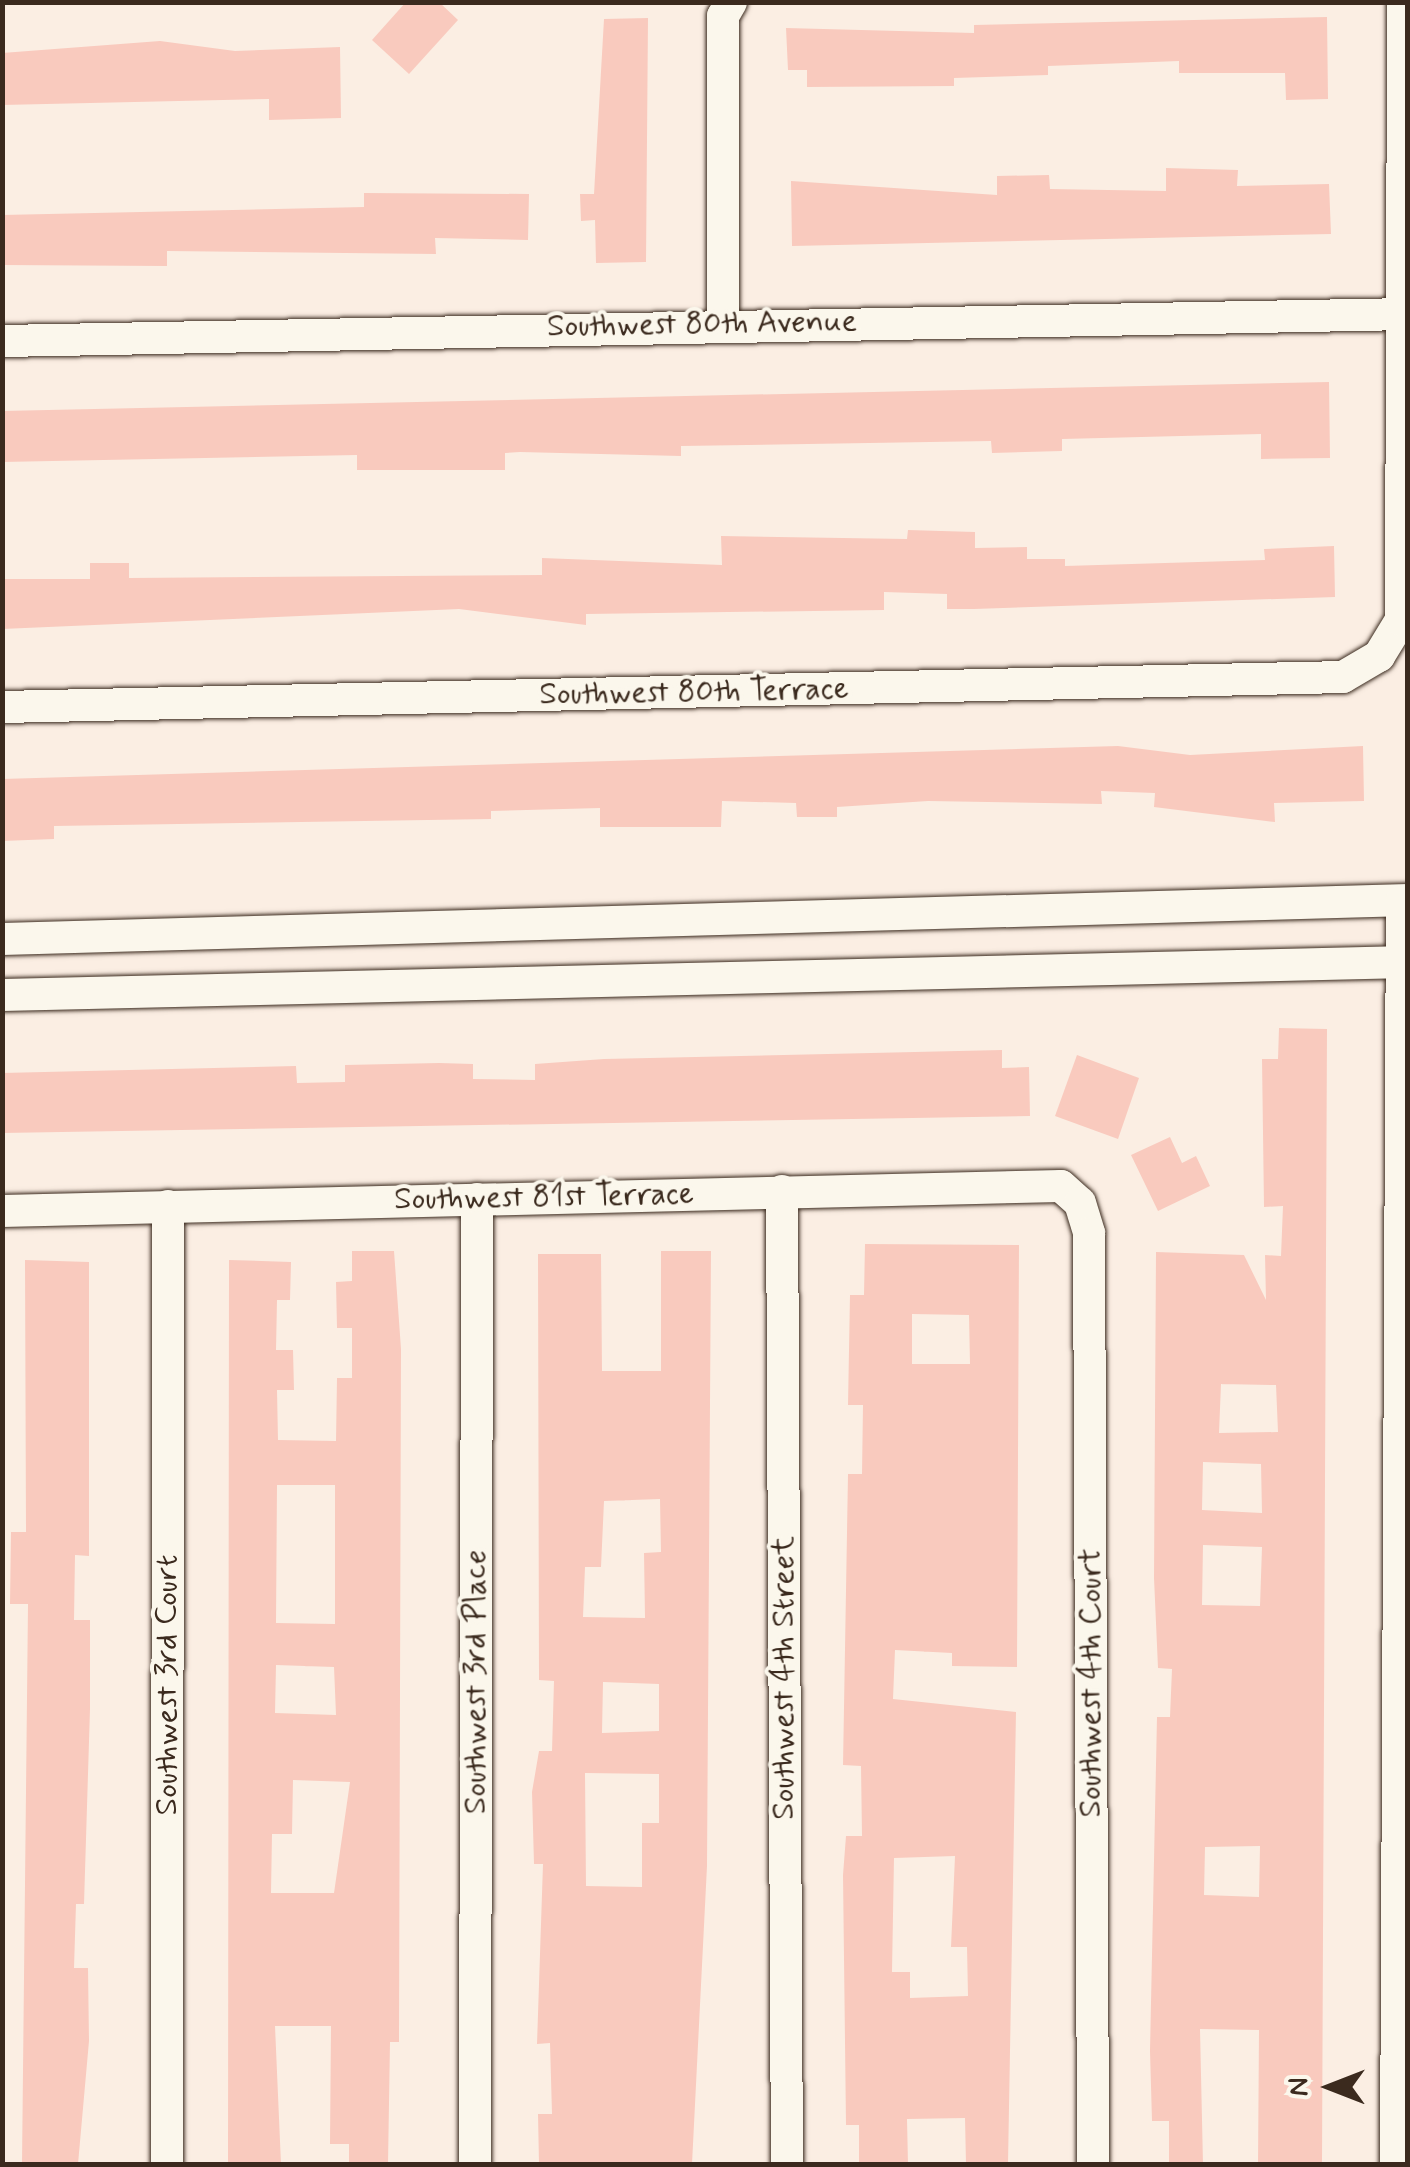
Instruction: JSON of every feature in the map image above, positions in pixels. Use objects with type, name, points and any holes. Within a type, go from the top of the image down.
[{"type":"street","points":[[723,322],[723,16],[731,2]]},
{"type":"street","points":[[1402,314],[1403,2]]},
{"type":"street","name":"Southwest 80th Avenue","points":[[2,341],[723,322],[1402,314]]},
{"type":"street","name":"Southwest 80th Terrace","points":[[2,707],[1343,677],[1379,656],[1401,620],[1402,314]]},
{"type":"street","points":[[2,939],[1405,900],[1396,2164]]},
{"type":"street","points":[[2,995],[1405,962]]},
{"type":"street","name":"Southwest 81st Terrace","points":[[2,1210],[1061,1186],[1080,1203]]},
{"type":"street","name":"Southwest 4th Street","points":[[782,1191],[787,2164]]},
{"type":"street","name":"Southwest 3rd Place","points":[[475,2164],[477,1199]]},
{"type":"street","name":"Southwest 4th Court","points":[[1080,1203],[1089,1233],[1093,2164]]},
{"type":"street","name":"Southwest 3rd Court","points":[[166,2164],[168,1206]]},
{"type":"building","points":[[406,2],[439,2],[458,20],[409,74],[372,40]]},
{"type":"building","points":[[1327,17],[1328,99],[1286,100],[1285,73],[1179,73],[1179,61],[1048,66],[1048,75],[954,78],[954,86],[807,87],[807,70],[788,70],[786,28],[974,33],[974,25]]},
{"type":"building","points":[[648,18],[646,262],[596,263],[595,220],[581,221],[580,194],[594,194],[604,19]]},
{"type":"building","points":[[160,41],[235,51],[340,47],[341,118],[269,120],[269,99],[2,105],[2,53]]},
{"type":"building","points":[[1166,168],[1238,170],[1237,186],[1329,184],[1331,234],[792,246],[791,181],[997,195],[997,176],[1049,175],[1050,189],[1166,191]]},
{"type":"building","points":[[364,193],[529,194],[528,240],[435,238],[436,254],[167,251],[167,266],[2,265],[2,215],[364,207]]},
{"type":"building","points":[[1329,382],[1330,458],[1261,459],[1261,434],[1062,439],[1062,451],[992,453],[991,441],[681,446],[681,456],[520,452],[505,453],[505,470],[357,470],[357,455],[2,462],[2,411]]},
{"type":"building","points":[[908,530],[975,532],[975,548],[1027,547],[1027,559],[1065,559],[1065,566],[1265,560],[1264,549],[1334,546],[1335,597],[947,609],[947,594],[884,592],[884,610],[586,614],[586,625],[459,609],[2,629],[2,579],[90,579],[90,563],[129,563],[129,578],[542,575],[542,558],[722,565],[721,536],[907,539]]},
{"type":"building","points":[[1118,746],[1190,755],[1363,746],[1364,801],[1274,803],[1275,822],[1154,807],[1155,793],[1101,791],[1102,804],[928,801],[837,807],[837,817],[797,817],[796,803],[722,801],[721,827],[600,827],[600,808],[491,811],[491,819],[54,826],[54,839],[2,841],[2,779]]},
{"type":"building","points":[[1279,1028],[1327,1029],[1322,2164],[1258,2164],[1259,2030],[1200,2029],[1203,2164],[1169,2164],[1169,2121],[1152,2121],[1150,2051],[1157,1717],[1170,1717],[1172,1669],[1158,1668],[1154,1578],[1156,1252],[1244,1255],[1266,1300],[1265,1255],[1281,1256],[1283,1206],[1264,1207],[1262,1059],[1278,1059]],"holes":[[[1221,1384],[1276,1385],[1278,1432],[1219,1433]],[[1203,1462],[1261,1464],[1262,1513],[1202,1510]],[[1203,1545],[1262,1547],[1260,1606],[1202,1605]],[[1260,1846],[1259,1897],[1204,1895],[1205,1847]]]},
{"type":"building","points":[[1002,1050],[1002,1068],[1029,1067],[1030,1116],[2,1133],[2,1073],[296,1066],[297,1083],[345,1082],[345,1065],[439,1063],[473,1064],[473,1079],[535,1080],[535,1064],[604,1059]]},
{"type":"building","points":[[1077,1055],[1139,1078],[1118,1139],[1055,1116]]},
{"type":"building","points":[[1170,1137],[1182,1163],[1196,1156],[1210,1186],[1158,1211],[1131,1155]]},
{"type":"building","points":[[865,1244],[1019,1245],[1017,1667],[952,1666],[952,1653],[895,1650],[893,1699],[1016,1712],[1008,2164],[966,2164],[965,2118],[907,2119],[908,2164],[859,2164],[859,2125],[846,2125],[843,1875],[846,1836],[862,1836],[861,1766],[843,1765],[848,1474],[862,1474],[863,1405],[848,1405],[850,1295],[864,1295]],"holes":[[[912,1314],[969,1315],[970,1364],[912,1364]],[[955,1856],[951,1947],[967,1947],[968,1996],[910,1998],[910,1972],[892,1972],[894,1858]]]},
{"type":"building","points":[[352,1251],[394,1251],[401,1349],[399,2042],[390,2042],[388,2164],[349,2164],[349,2144],[330,2144],[331,2026],[275,2026],[281,2164],[228,2164],[229,1260],[291,1262],[290,1300],[277,1300],[276,1350],[293,1350],[294,1390],[277,1390],[278,1440],[336,1441],[337,1378],[352,1378],[352,1328],[337,1328],[336,1282],[352,1281]],"holes":[[[277,1485],[335,1485],[335,1624],[276,1623]],[[276,1665],[334,1667],[336,1715],[275,1713]],[[293,1780],[350,1782],[334,1893],[271,1893],[272,1834],[292,1834]]]},
{"type":"building","points":[[661,1251],[711,1251],[707,1866],[692,2164],[539,2164],[538,2114],[552,2114],[550,2043],[537,2044],[543,1864],[534,1864],[532,1792],[539,1751],[552,1751],[554,1681],[539,1680],[538,1254],[601,1254],[602,1371],[661,1371]],"holes":[[[660,1499],[661,1552],[644,1553],[645,1618],[583,1617],[585,1567],[601,1567],[604,1501]],[[603,1682],[659,1684],[659,1731],[602,1733]],[[585,1773],[659,1774],[659,1823],[642,1823],[642,1887],[586,1886]]]},
{"type":"building","points":[[25,1260],[89,1262],[89,1556],[75,1555],[74,1620],[90,1620],[84,1904],[76,1904],[74,1968],[88,1968],[89,2041],[78,2164],[22,2164],[28,1604],[10,1604],[11,1532],[26,1532]]}]
